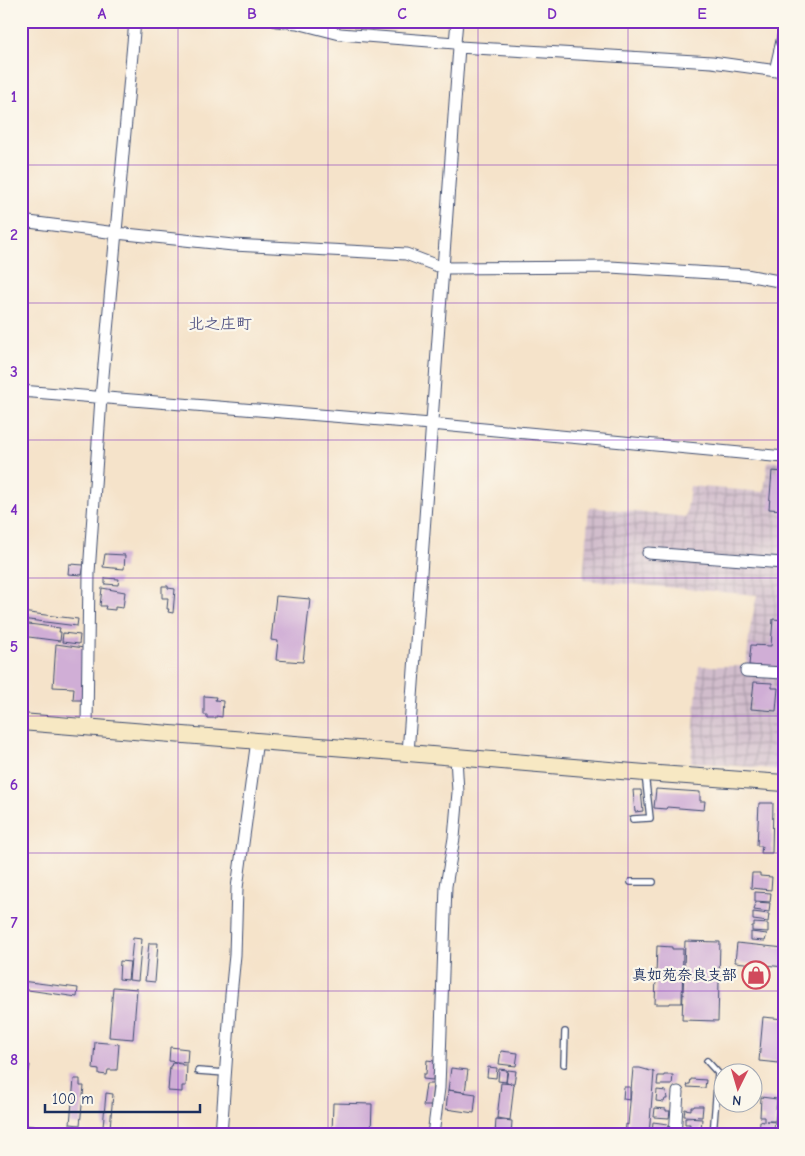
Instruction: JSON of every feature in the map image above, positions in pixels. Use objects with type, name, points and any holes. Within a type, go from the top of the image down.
[{"type":"street","points":[[87,728],[89,573],[101,398],[135,21]]},
{"type":"street","points":[[276,21],[297,23],[340,34],[457,45],[712,62],[779,71],[784,32]]},
{"type":"street","points":[[408,753],[443,268],[457,21]]},
{"type":"street","points":[[21,221],[233,245],[406,254],[443,268],[610,267],[746,275],[784,282]]},
{"type":"street","points":[[21,391],[431,424],[784,457]]},
{"type":"street","points":[[648,553],[784,563]]},
{"type":"street","points":[[746,671],[784,673]]},
{"type":"street","points":[[21,722],[784,783]]},
{"type":"street","points":[[221,1135],[235,955],[237,888],[257,740]]},
{"type":"street","points":[[433,1135],[439,1088],[446,886],[454,838],[458,792],[456,757]]},
{"type":"street","points":[[675,1135],[678,1092]]},
{"type":"street","points":[[21,1133],[35,1135]]},
{"type":"lane","points":[[634,819],[650,818],[645,773]]},
{"type":"lane","points":[[631,882],[653,882]]},
{"type":"lane","points":[[564,1064],[566,1032]]},
{"type":"lane","points":[[707,1061],[718,1073],[713,1135]]},
{"type":"lane","points":[[198,1071],[226,1073]]},
{"type":"shaded area","points":[[768,461],[784,463],[784,770],[691,762],[699,666],[746,666],[750,629],[757,595],[583,580],[589,507],[686,517],[690,486],[764,492]]},
{"type":"building","points":[[772,471],[784,472],[784,510],[769,509]]},
{"type":"building","points":[[105,554],[125,555],[124,569],[103,567]]},
{"type":"building","points":[[69,564],[84,565],[82,575],[68,574]]},
{"type":"building","points":[[105,578],[119,579],[118,585],[105,584]]},
{"type":"building","points":[[162,586],[175,589],[173,613],[168,612],[169,609],[167,609],[168,598],[162,598]]},
{"type":"building","points":[[102,588],[125,592],[123,608],[115,607],[115,610],[105,609],[106,606],[100,606]]},
{"type":"building","points":[[276,596],[310,599],[303,662],[276,660],[278,641],[271,640]]},
{"type":"building","points":[[21,612],[78,619],[77,626],[21,619]]},
{"type":"building","points":[[773,619],[784,620],[784,668],[749,665],[751,645],[771,646]]},
{"type":"building","points":[[21,623],[60,628],[60,641],[21,636]]},
{"type":"building","points":[[63,633],[80,635],[79,644],[62,642]]},
{"type":"building","points":[[56,644],[84,648],[83,700],[73,700],[74,688],[53,687]]},
{"type":"building","points":[[754,682],[772,683],[772,688],[778,688],[776,711],[751,709]]},
{"type":"building","points":[[204,696],[216,697],[215,700],[223,701],[222,717],[207,718],[207,715],[204,715]]},
{"type":"building","points":[[656,789],[700,792],[700,801],[705,801],[704,810],[667,807],[666,809],[654,808]]},
{"type":"building","points":[[633,790],[641,790],[643,811],[635,812]]},
{"type":"building","points":[[759,803],[773,803],[772,853],[761,853],[762,846],[757,846]]},
{"type":"building","points":[[780,803],[784,804],[784,815],[778,814]]},
{"type":"building","points":[[752,873],[760,873],[760,876],[772,877],[771,890],[751,888]]},
{"type":"building","points":[[755,892],[771,893],[770,902],[755,901]]},
{"type":"building","points":[[756,902],[770,903],[769,912],[754,910]]},
{"type":"building","points":[[753,912],[769,914],[768,922],[753,920]]},
{"type":"building","points":[[754,923],[768,924],[768,932],[752,931]]},
{"type":"building","points":[[751,932],[767,934],[765,941],[751,940]]},
{"type":"building","points":[[133,938],[142,939],[138,981],[129,980]]},
{"type":"building","points":[[685,941],[720,942],[718,1021],[682,1020]]},
{"type":"building","points":[[149,943],[158,943],[155,982],[145,981]]},
{"type":"building","points":[[737,943],[784,948],[784,967],[735,962]]},
{"type":"building","points":[[657,946],[683,949],[682,1003],[655,1004]]},
{"type":"building","points":[[120,961],[130,962],[128,980],[119,979]]},
{"type":"building","points":[[21,981],[78,988],[77,997],[21,989]]},
{"type":"building","points":[[113,987],[137,989],[133,1039],[109,1037]]},
{"type":"building","points":[[763,1017],[784,1019],[779,1063],[759,1061]]},
{"type":"building","points":[[95,1042],[119,1044],[117,1070],[108,1070],[107,1075],[99,1074],[99,1070],[93,1069]]},
{"type":"building","points":[[170,1047],[188,1049],[187,1063],[169,1061]]},
{"type":"building","points":[[501,1051],[518,1053],[516,1066],[499,1064]]},
{"type":"building","points":[[427,1060],[434,1061],[433,1080],[423,1079],[423,1074],[426,1074]]},
{"type":"building","points":[[172,1063],[187,1065],[186,1086],[182,1086],[182,1092],[168,1091],[170,1066]]},
{"type":"building","points":[[21,1064],[30,1065],[29,1072],[21,1071]]},
{"type":"building","points":[[488,1067],[497,1068],[496,1078],[487,1077]]},
{"type":"building","points":[[451,1068],[468,1070],[465,1092],[448,1090]]},
{"type":"building","points":[[633,1068],[654,1072],[649,1135],[625,1135],[626,1124],[628,1125]]},
{"type":"building","points":[[499,1069],[507,1070],[506,1082],[498,1081]]},
{"type":"building","points":[[508,1070],[516,1071],[514,1083],[506,1083]]},
{"type":"building","points":[[673,1075],[672,1085],[657,1085],[658,1076]]},
{"type":"building","points":[[74,1079],[80,1079],[80,1086],[84,1086],[80,1125],[70,1124]]},
{"type":"building","points":[[691,1079],[706,1080],[705,1088],[687,1087]]},
{"type":"building","points":[[501,1083],[514,1084],[510,1120],[497,1118]]},
{"type":"building","points":[[426,1084],[433,1084],[431,1106],[423,1106]]},
{"type":"building","points":[[624,1087],[630,1087],[630,1100],[623,1099]]},
{"type":"building","points":[[448,1090],[476,1094],[474,1113],[446,1109]]},
{"type":"building","points":[[657,1090],[666,1091],[667,1099],[664,1102],[656,1101]]},
{"type":"building","points":[[782,1092],[784,1092],[784,1112],[780,1112]]},
{"type":"building","points":[[106,1093],[113,1094],[110,1128],[103,1127]]},
{"type":"building","points":[[762,1097],[777,1099],[775,1121],[766,1121],[775,1122],[773,1135],[759,1135],[760,1121],[764,1122],[764,1117],[760,1117],[760,1114],[762,1114]]},
{"type":"building","points":[[333,1103],[372,1104],[371,1135],[332,1133]]},
{"type":"building","points":[[703,1106],[702,1117],[684,1116],[685,1109],[691,1110],[691,1107]]},
{"type":"building","points":[[655,1108],[670,1111],[669,1118],[654,1117]]},
{"type":"building","points":[[685,1118],[702,1119],[701,1130],[689,1130],[690,1124],[685,1124]]},
{"type":"building","points":[[779,1118],[784,1118],[784,1135],[777,1135]]},
{"type":"building","points":[[496,1119],[512,1121],[511,1135],[495,1135]]},
{"type":"building","points":[[653,1122],[668,1124],[667,1133],[652,1132]]},
{"type":"place","name":"真如苑奈良支部","points":[[756,975]]},
{"type":"district","name":"北之庄町","points":[[220,323]]}]
